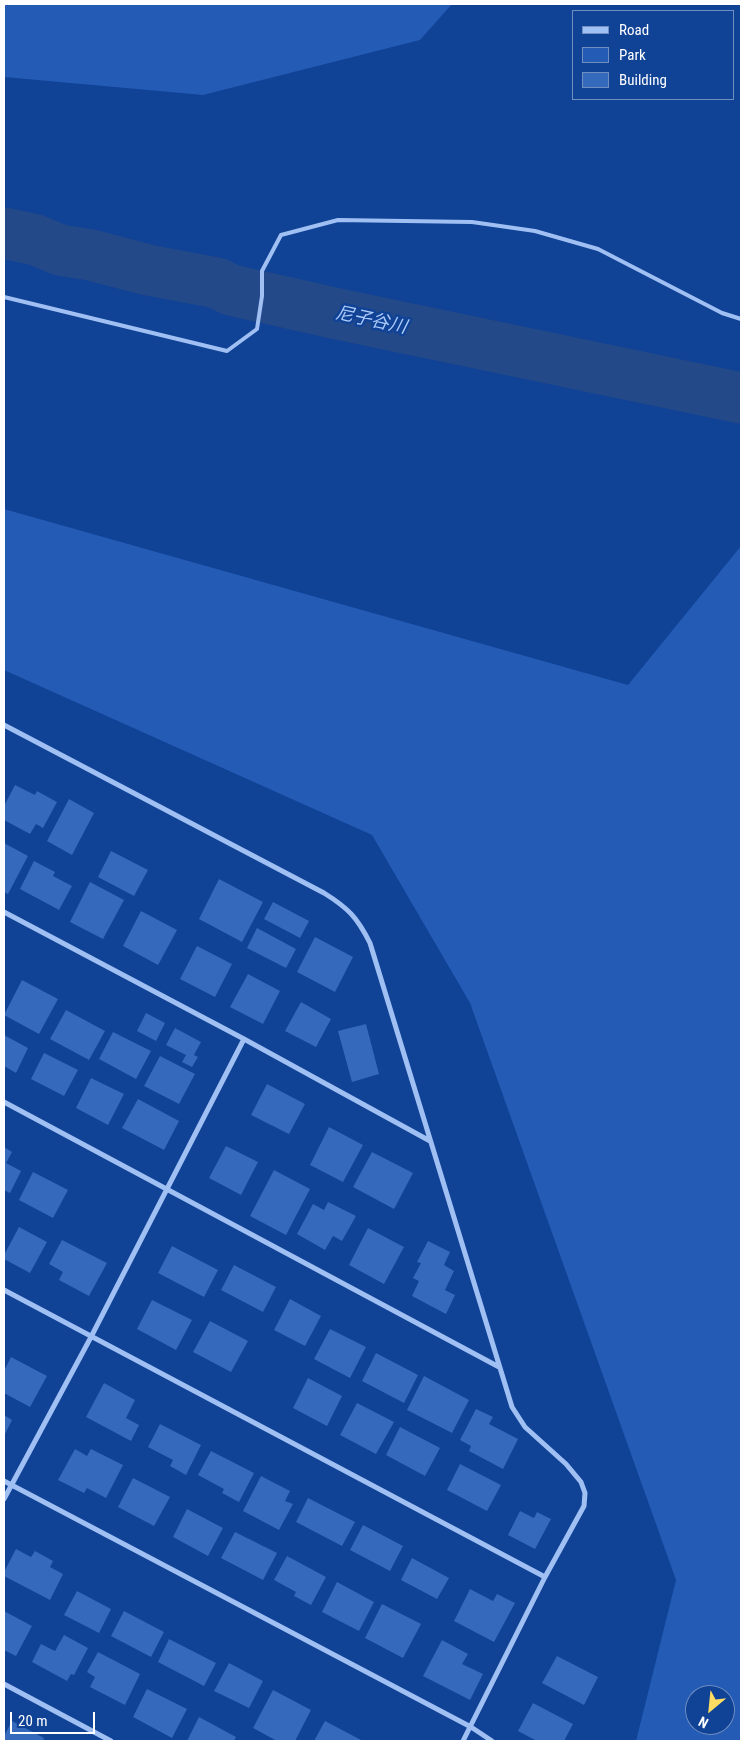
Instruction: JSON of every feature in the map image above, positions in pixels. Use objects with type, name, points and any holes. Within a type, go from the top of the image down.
[{"type":"street","points":[[4,725],[315,888],[343,905],[360,924],[370,943],[512,1407],[525,1428],[566,1464],[581,1482],[585,1493],[584,1506],[545,1577],[463,1741]]},
{"type":"street","points":[[4,912],[244,1039],[430,1141]]},
{"type":"street","points":[[4,1499],[91,1337],[244,1039]]},
{"type":"street","points":[[4,1102],[499,1367]]},
{"type":"street","points":[[4,1290],[545,1577]]},
{"type":"street","points":[[4,1481],[471,1728],[492,1741]]},
{"type":"street","points":[[4,1684],[111,1741]]},
{"type":"lane","points":[[4,297],[227,351],[257,329],[262,296],[262,271],[281,235],[338,220],[472,222],[535,232],[598,249],[722,313],[741,319]]},
{"type":"green space","points":[[4,4],[452,4],[420,40],[203,95],[4,77]]},
{"type":"green space","points":[[4,509],[628,685],[741,546],[741,1741],[636,1741],[676,1580],[470,1003],[372,835],[4,670]]},
{"type":"building","points":[[15,785],[35,795],[37,791],[57,802],[43,828],[36,824],[30,834],[4,820],[4,806]]},
{"type":"building","points":[[69,799],[94,813],[72,855],[47,841]]},
{"type":"building","points":[[4,843],[28,856],[8,894],[4,892]]},
{"type":"building","points":[[111,851],[148,870],[134,896],[98,877]]},
{"type":"building","points":[[34,861],[55,872],[53,876],[72,886],[59,910],[20,889]]},
{"type":"building","points":[[219,879],[263,902],[242,942],[199,919]]},
{"type":"building","points":[[90,882],[124,900],[103,939],[70,922]]},
{"type":"building","points":[[273,902],[309,921],[300,938],[264,919]]},
{"type":"building","points":[[141,911],[177,930],[158,965],[123,946]]},
{"type":"building","points":[[257,928],[296,949],[286,968],[247,948]]},
{"type":"building","points":[[315,937],[353,957],[335,992],[297,972]]},
{"type":"building","points":[[197,946],[232,964],[215,997],[180,979]]},
{"type":"building","points":[[248,974],[280,991],[263,1024],[230,1007]]},
{"type":"building","points":[[22,980],[58,999],[39,1034],[4,1015]]},
{"type":"building","points":[[301,1002],[331,1019],[316,1047],[285,1031]]},
{"type":"building","points":[[66,1010],[105,1031],[89,1060],[50,1039]]},
{"type":"building","points":[[146,1013],[165,1023],[156,1041],[137,1031]]},
{"type":"building","points":[[366,1024],[379,1074],[352,1082],[338,1031]]},
{"type":"building","points":[[175,1028],[201,1042],[194,1055],[198,1057],[192,1067],[182,1062],[186,1055],[166,1045]]},
{"type":"building","points":[[113,1032],[151,1051],[136,1079],[99,1059]]},
{"type":"building","points":[[4,1035],[28,1048],[16,1073],[4,1066]]},
{"type":"building","points":[[44,1053],[78,1070],[64,1096],[31,1079]]},
{"type":"building","points":[[160,1056],[195,1074],[179,1104],[144,1086]]},
{"type":"building","points":[[91,1078],[124,1094],[108,1125],[76,1108]]},
{"type":"building","points":[[267,1084],[305,1104],[289,1134],[251,1115]]},
{"type":"building","points":[[138,1099],[179,1121],[164,1150],[122,1128]]},
{"type":"building","points":[[329,1127],[363,1145],[343,1182],[310,1165]]},
{"type":"building","points":[[226,1146],[258,1162],[241,1195],[209,1178]]},
{"type":"building","points":[[4,1147],[12,1152],[6,1163],[21,1171],[10,1193],[4,1190]]},
{"type":"building","points":[[372,1152],[413,1173],[394,1209],[353,1187]]},
{"type":"building","points":[[274,1170],[310,1189],[286,1235],[250,1216]]},
{"type":"building","points":[[33,1172],[68,1190],[53,1218],[19,1200]]},
{"type":"building","points":[[328,1202],[356,1216],[342,1241],[333,1236],[325,1250],[297,1234],[313,1204],[324,1210]]},
{"type":"building","points":[[19,1227],[47,1242],[30,1273],[4,1259],[4,1255]]},
{"type":"building","points":[[368,1228],[404,1247],[384,1284],[349,1265]]},
{"type":"building","points":[[62,1240],[107,1263],[89,1296],[59,1280],[63,1272],[49,1264]]},
{"type":"building","points":[[428,1241],[450,1252],[444,1265],[454,1271],[445,1290],[455,1295],[446,1314],[412,1296],[419,1281],[413,1278],[421,1263],[417,1262]]},
{"type":"building","points":[[172,1246],[218,1270],[204,1297],[158,1273]]},
{"type":"building","points":[[234,1265],[276,1287],[263,1312],[221,1290]]},
{"type":"building","points":[[290,1299],[321,1316],[305,1346],[274,1330]]},
{"type":"building","points":[[152,1300],[192,1320],[176,1350],[137,1329]]},
{"type":"building","points":[[210,1321],[248,1341],[231,1372],[193,1352]]},
{"type":"building","points":[[330,1329],[366,1347],[350,1378],[314,1359]]},
{"type":"building","points":[[376,1353],[418,1375],[404,1403],[362,1381]]},
{"type":"building","points":[[11,1357],[47,1376],[30,1407],[4,1393],[4,1371]]},
{"type":"building","points":[[424,1376],[469,1400],[452,1433],[407,1410]]},
{"type":"building","points":[[308,1378],[342,1396],[327,1426],[293,1408]]},
{"type":"building","points":[[104,1383],[135,1400],[126,1418],[139,1425],[131,1441],[86,1417]]},
{"type":"building","points":[[357,1403],[394,1422],[376,1454],[340,1435]]},
{"type":"building","points":[[476,1409],[493,1417],[489,1424],[518,1439],[503,1469],[469,1451],[471,1446],[460,1440]]},
{"type":"building","points":[[4,1415],[12,1420],[4,1436]]},
{"type":"building","points":[[160,1424],[201,1445],[186,1475],[170,1466],[173,1460],[148,1447]]},
{"type":"building","points":[[400,1427],[440,1448],[425,1476],[386,1455]]},
{"type":"building","points":[[75,1449],[87,1456],[91,1449],[123,1465],[106,1498],[87,1488],[84,1493],[58,1480]]},
{"type":"building","points":[[211,1451],[254,1473],[239,1502],[222,1493],[224,1489],[198,1475]]},
{"type":"building","points":[[460,1464],[501,1485],[487,1511],[447,1490]]},
{"type":"building","points":[[261,1476],[290,1491],[285,1501],[293,1504],[279,1530],[243,1511]]},
{"type":"building","points":[[133,1478],[170,1497],[154,1526],[118,1507]]},
{"type":"building","points":[[308,1498],[355,1522],[342,1546],[296,1522]]},
{"type":"building","points":[[187,1509],[223,1528],[208,1556],[173,1537]]},
{"type":"building","points":[[520,1511],[534,1518],[537,1512],[551,1519],[535,1549],[508,1535]]},
{"type":"building","points":[[363,1525],[403,1546],[390,1571],[350,1550]]},
{"type":"building","points":[[235,1532],[277,1553],[263,1580],[221,1558]]},
{"type":"building","points":[[16,1549],[31,1557],[35,1551],[53,1561],[50,1567],[63,1574],[50,1600],[4,1576],[4,1572]]},
{"type":"building","points":[[287,1556],[326,1577],[311,1605],[294,1596],[296,1592],[274,1580]]},
{"type":"building","points":[[412,1558],[449,1578],[437,1599],[401,1580]]},
{"type":"building","points":[[337,1582],[374,1602],[359,1631],[322,1612]]},
{"type":"building","points":[[470,1589],[493,1601],[497,1594],[515,1603],[494,1642],[454,1621]]},
{"type":"building","points":[[77,1591],[111,1609],[99,1633],[64,1615]]},
{"type":"building","points":[[382,1604],[421,1624],[403,1658],[365,1638]]},
{"type":"building","points":[[4,1611],[32,1626],[16,1656],[4,1650]]},
{"type":"building","points":[[124,1611],[164,1632],[151,1657],[111,1636]]},
{"type":"building","points":[[64,1635],[88,1648],[74,1675],[71,1674],[67,1681],[32,1662],[41,1644],[55,1651]]},
{"type":"building","points":[[169,1639],[216,1663],[204,1686],[158,1662]]},
{"type":"building","points":[[442,1640],[468,1654],[462,1664],[483,1674],[470,1700],[423,1676]]},
{"type":"building","points":[[98,1652],[140,1674],[125,1705],[90,1687],[95,1677],[87,1672]]},
{"type":"building","points":[[557,1656],[598,1677],[584,1705],[542,1683]]},
{"type":"building","points":[[229,1663],[263,1681],[249,1708],[214,1691]]},
{"type":"building","points":[[147,1689],[187,1709],[172,1738],[133,1717]]},
{"type":"building","points":[[273,1690],[311,1710],[295,1741],[277,1741],[253,1728]]},
{"type":"building","points":[[533,1703],[573,1724],[564,1741],[537,1741],[518,1731]]},
{"type":"building","points":[[199,1717],[236,1737],[234,1741],[187,1741]]},
{"type":"building","points":[[12,1721],[44,1738],[43,1741],[4,1741],[4,1736]]},
{"type":"building","points":[[325,1721],[363,1741],[314,1741]]},
{"type":"waterway","name":"尼子谷川","points":[[4,233],[36,240],[60,250],[217,283],[231,290],[338,314],[741,398]]}]
